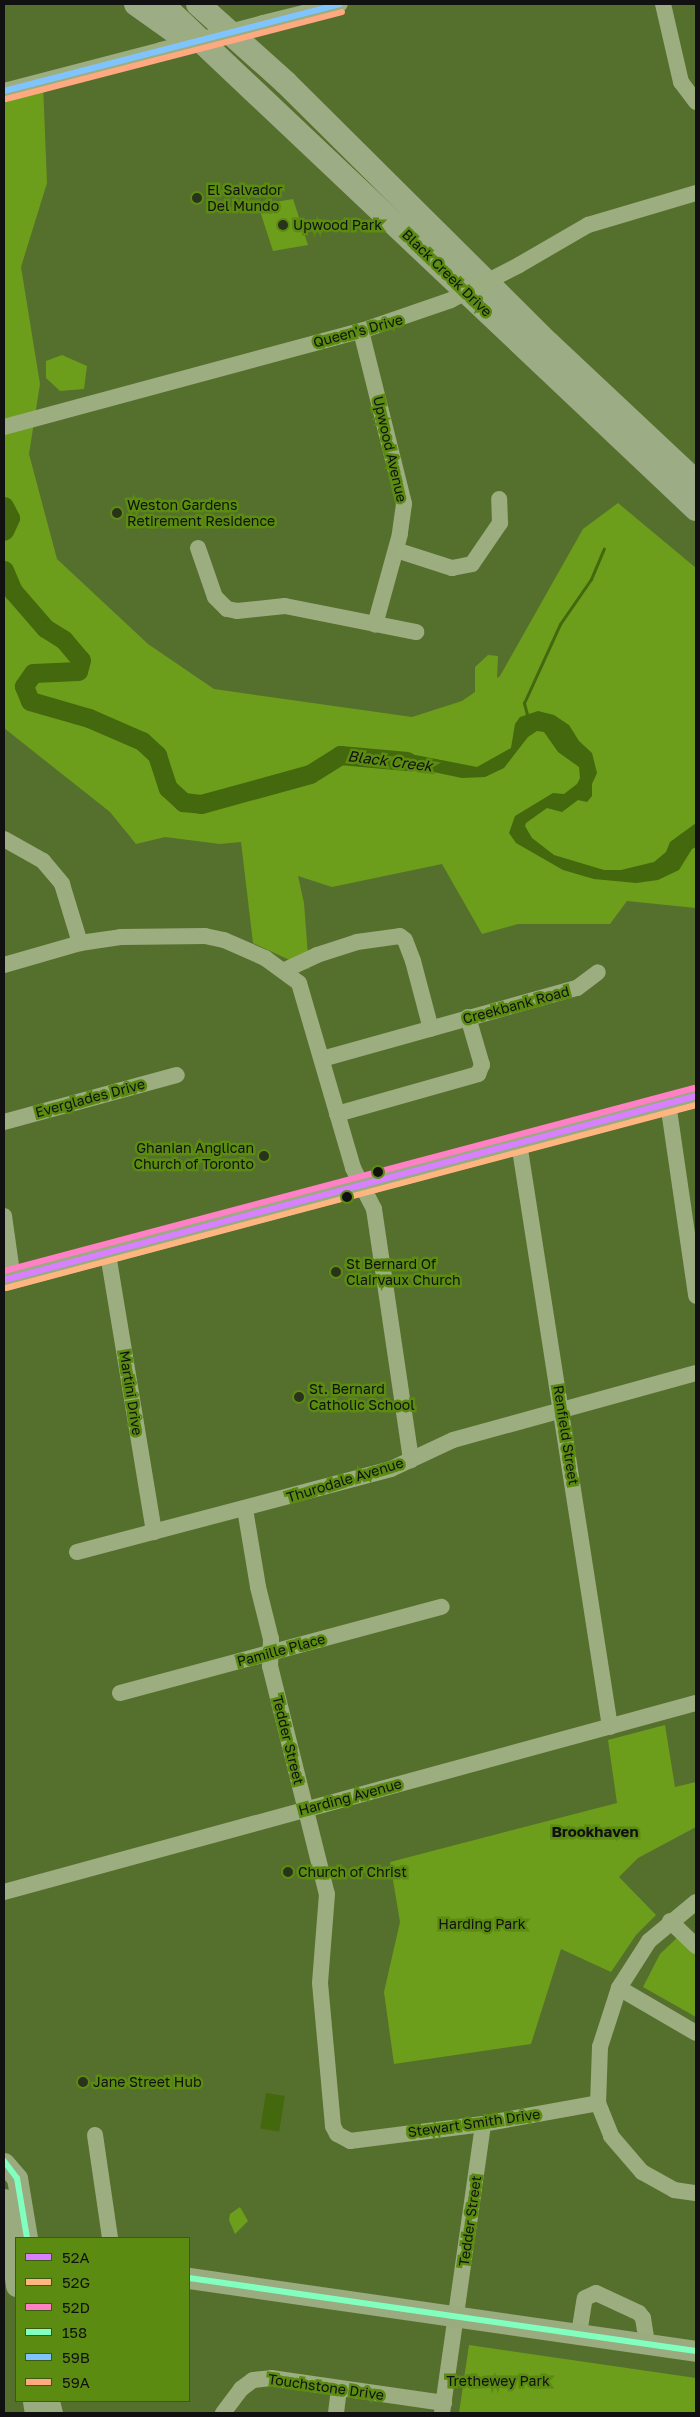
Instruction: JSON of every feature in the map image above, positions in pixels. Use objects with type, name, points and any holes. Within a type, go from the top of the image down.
[{"type":"highway","points":[[136,4],[170,28],[220,55]]},
{"type":"highway","name":"Black Creek Drive","points":[[162,4],[220,55],[696,509]]},
{"type":"highway","name":"Black Creek Drive","points":[[209,13],[286,83],[549,344],[696,482]]},
{"type":"main road","points":[[8,1280],[696,1096]]},
{"type":"main road","points":[[4,2163],[17,2178],[27,2237]]},
{"type":"main road","points":[[4,2199],[15,2280]]},
{"type":"main road","points":[[190,2278],[696,2350]]},
{"type":"street","points":[[8,90],[49,82],[162,50],[340,4]]},
{"type":"street","points":[[663,4],[681,82],[696,102]]},
{"type":"street","name":"Queen's Drive","points":[[4,427],[361,331],[451,300],[519,265],[588,225],[696,193]]},
{"type":"street","name":"Upwood Avenue","points":[[361,331],[402,487],[403,521],[375,625]]},
{"type":"street","points":[[396,550],[452,568],[472,564],[500,523],[499,499]]},
{"type":"street","points":[[198,548],[215,597],[227,609],[243,611],[285,606],[416,632]]},
{"type":"street","points":[[4,839],[42,861],[62,884],[80,943]]},
{"type":"street","points":[[4,965],[80,943],[121,937],[205,936],[246,949],[285,970],[299,983],[304,993],[353,1168],[374,1210],[411,1460]]},
{"type":"street","points":[[285,970],[317,955],[357,942],[400,936],[405,940],[413,961],[431,1029]]},
{"type":"street","name":"Creekbank Road","points":[[322,1058],[577,988],[598,972]]},
{"type":"street","points":[[337,1114],[478,1074],[482,1065],[468,1017]]},
{"type":"street","name":"Everglades Drive","points":[[4,1122],[176,1075]]},
{"type":"street","points":[[668,1103],[696,1296]]},
{"type":"street","name":"Renfield Street","points":[[519,1143],[610,1727]]},
{"type":"street","points":[[4,1216],[8,1280]]},
{"type":"street","name":"Martini Drive","points":[[108,1254],[154,1532]]},
{"type":"street","name":"Thurodale Avenue","points":[[77,1552],[391,1469],[453,1440],[696,1373]]},
{"type":"street","name":"Tedder Street","points":[[245,1509],[258,1587],[271,1639],[270,1666],[327,1894],[320,1983],[333,2126],[337,2134],[350,2141]]},
{"type":"street","name":"Pamille Place","points":[[120,1693],[442,1607]]},
{"type":"street","name":"Harding Avenue","points":[[4,1892],[696,1703]]},
{"type":"street","points":[[696,1902],[670,1921],[649,1941],[619,1988],[600,2047],[598,2103],[611,2136],[642,2172],[674,2190],[696,2193]]},
{"type":"street","points":[[670,1921],[696,1946]]},
{"type":"street","points":[[619,1988],[696,2033]]},
{"type":"street","name":"Stewart Smith Drive","points":[[350,2141],[483,2124],[598,2103]]},
{"type":"street","name":"Tedder Street","points":[[443,2408],[454,2317],[461,2298],[483,2124]]},
{"type":"street","points":[[95,2136],[110,2237]]},
{"type":"street","points":[[579,2334],[585,2298],[596,2293],[639,2312],[643,2318],[647,2343]]},
{"type":"street","name":"Touchstone Drive","points":[[223,2413],[241,2389],[255,2379],[270,2378],[339,2388],[443,2408]]},
{"type":"street","points":[[336,2413],[339,2388]]},
{"type":"green space","points":[[43,83],[47,183],[21,267],[40,384],[29,454],[57,559],[148,644],[214,689],[412,717],[462,701],[475,692],[475,667],[488,655],[498,656],[497,678],[500,676],[583,529],[618,503],[696,568],[696,908],[627,901],[610,924],[518,924],[482,934],[442,864],[332,887],[298,876],[304,903],[309,969],[253,943],[241,842],[220,844],[165,837],[136,844],[110,812],[4,728],[4,85]]},
{"type":"green space","name":"Upwood Park","points":[[293,199],[308,245],[273,251],[258,205]]},
{"type":"green space","points":[[62,355],[87,366],[84,389],[60,391],[46,378],[46,361]]},
{"type":"green space","name":"Harding Park","points":[[665,1725],[675,1787],[696,1782],[696,1827],[638,1858],[619,1877],[656,1915],[636,1935],[611,1972],[561,1949],[531,2044],[394,2064],[384,1992],[400,1922],[390,1862],[617,1803],[608,1740]]},
{"type":"green space","points":[[682,1933],[696,1947],[696,2017],[643,1987],[660,1954]]},
{"type":"green space","points":[[240,2207],[248,2221],[235,2234],[229,2220],[230,2214]]},
{"type":"green space","name":"Trethewey Park","points":[[469,2345],[696,2378],[696,2413],[459,2413]]},
{"type":"water","points":[[538,711],[554,715],[569,725],[579,741],[592,753],[597,773],[592,784],[592,796],[587,802],[578,800],[562,812],[547,808],[526,823],[525,826],[532,838],[554,855],[604,870],[621,870],[654,862],[666,852],[670,842],[696,823],[696,847],[692,849],[679,870],[658,880],[636,883],[594,879],[563,870],[516,843],[509,833],[515,816],[553,793],[564,794],[577,784],[580,778],[579,767],[558,752],[544,732],[537,731],[528,737],[504,768],[485,777],[462,778],[405,766],[380,765],[381,752],[395,751],[477,767],[511,748],[515,724],[520,717]]},
{"type":"water","points":[[266,2093],[285,2096],[279,2132],[260,2129]]},
{"type":"waterway","name":"Black Creek","points":[[4,506],[10,518],[4,531]]},
{"type":"waterway","points":[[528,718],[524,703],[560,624],[591,579],[604,549]]},
{"type":"waterway","name":"Black Creek","points":[[4,570],[13,591],[45,628],[64,640],[81,660],[78,671],[33,673],[24,686],[30,701],[89,718],[142,741],[157,755],[168,788],[183,802],[201,804],[310,774],[340,755],[407,761]]},
{"type":"transit line","name":"59B","points":[[4,91],[340,4]]},
{"type":"transit line","name":"59A","points":[[6,99],[342,12]]},
{"type":"transit line","name":"52D","points":[[4,1271],[694,1088]]},
{"type":"transit line","name":"52A","points":[[4,1280],[696,1096]]},
{"type":"transit line","name":"52G","points":[[6,1288],[696,1105]]},
{"type":"transit line","name":"158","points":[[4,2161],[17,2178],[27,2237]]},
{"type":"transit line","name":"158","points":[[190,2278],[696,2351]]},
{"type":"place","name":"El Salvador Del Mundo","points":[[197,198]]},
{"type":"place","name":"Upwood Park","points":[[283,225]]},
{"type":"place","name":"Weston Gardens Retirement Residence","points":[[117,513]]},
{"type":"place","name":"Ghanian Anglican Church of Toronto","points":[[264,1156]]},
{"type":"place","name":"St Bernard Of Clairvaux Church","points":[[336,1272]]},
{"type":"place","name":"St. Bernard Catholic School","points":[[299,1397]]},
{"type":"place","name":"Church of Christ","points":[[288,1872]]},
{"type":"place","name":"Jane Street Hub","points":[[83,2082]]},
{"type":"district","name":"Brookhaven","points":[[595,1832]]}]
